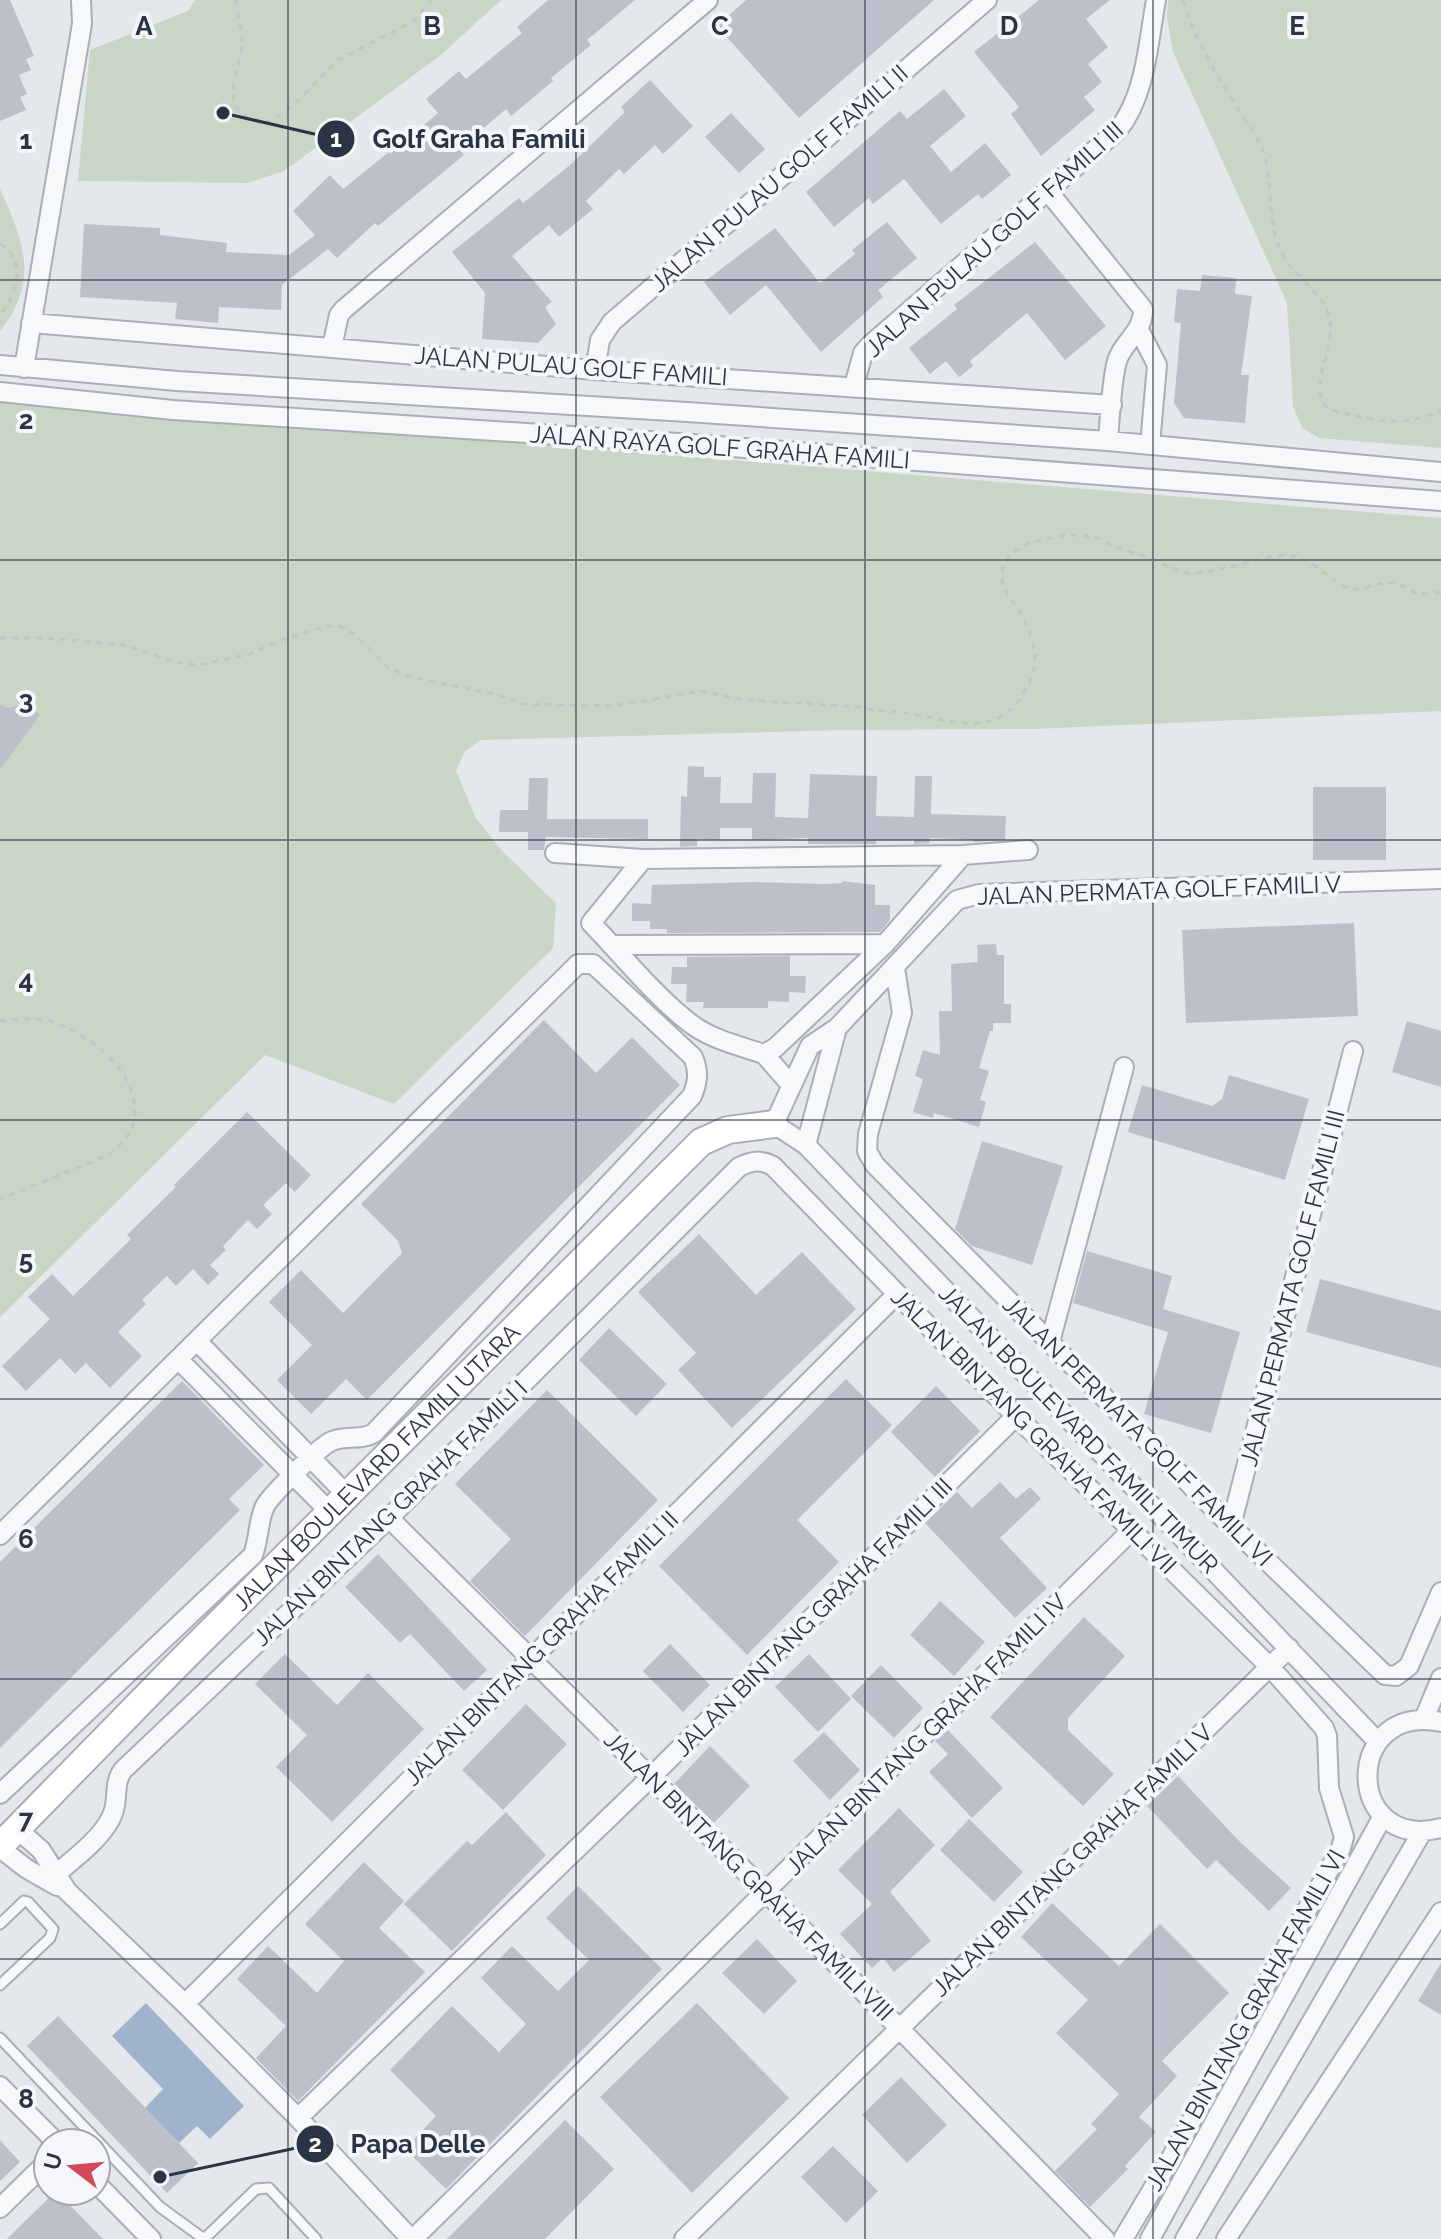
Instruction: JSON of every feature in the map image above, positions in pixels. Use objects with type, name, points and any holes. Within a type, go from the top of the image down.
[{"type":"street","points":[[24,368],[82,24],[81,0]]},
{"type":"street","points":[[332,347],[339,315],[343,310],[708,0]]},
{"type":"street","name":"JALAN PULAU GOLF FAMILI II","points":[[595,370],[600,340],[612,322],[987,0]]},
{"type":"street","name":"JALAN PULAU GOLF FAMILI III","points":[[854,386],[863,353],[870,345],[1118,130],[1130,116],[1139,91],[1156,0]]},
{"type":"street","points":[[1047,190],[1143,309],[1139,330],[1116,361],[1108,441]]},
{"type":"street","name":"JALAN PULAU GOLF FAMILI","points":[[31,323],[595,370],[1112,405]]},
{"type":"street","points":[[1139,330],[1157,365],[1150,445]]},
{"type":"street","name":"JALAN RAYA GOLF GRAHA FAMILI","points":[[0,365],[177,381],[1108,441],[1441,472]]},
{"type":"street","points":[[173,410],[177,381]]},
{"type":"street","name":"JALAN RAYA GOLF GRAHA FAMILI","points":[[0,392],[173,410],[679,443],[1441,501]]},
{"type":"street","points":[[555,853],[643,859],[963,855],[1028,850]]},
{"type":"street","points":[[764,1054],[789,1037],[885,944],[963,855]]},
{"type":"street","points":[[643,859],[591,923],[695,1027],[720,1040],[764,1054],[791,1085]]},
{"type":"street","name":"JALAN PERMATA GOLF FAMILI V","points":[[774,1124],[812,1043],[837,1028],[957,900],[979,894],[1441,879]]},
{"type":"street","points":[[613,945],[885,944]]},
{"type":"street","points":[[0,1535],[578,964],[593,964],[693,1057],[698,1081],[692,1096],[374,1433],[328,1443],[293,1475],[267,1503],[253,1555],[0,1794]]},
{"type":"street","name":"JALAN PERMATA GOLF FAMILI VI","points":[[895,968],[902,1013],[868,1134],[867,1151],[875,1165],[1231,1526],[1385,1675],[1396,1676],[1409,1666],[1441,1592]]},
{"type":"street","name":"JALAN PERMATA GOLF FAMILI V","points":[[806,1145],[837,1028]]},
{"type":"street","name":"JALAN PERMATA GOLF FAMILI III","points":[[1231,1526],[1353,1051]]},
{"type":"street","points":[[1050,1342],[1124,1067]]},
{"type":"street","name":"JALAN BOULEVARD FAMILI TIMUR","points":[[774,1124],[806,1145],[1377,1741]]},
{"type":"street","name":"JALAN BOULEVARD FAMILI UTARA","points":[[6,1841],[701,1142],[728,1130],[774,1124]]},
{"type":"street","name":"JALAN BINTANG GRAHA FAMILI VII","points":[[757,1161],[773,1166],[1016,1416],[1270,1667],[1324,1728],[1328,1749]]},
{"type":"street","name":"JALAN BINTANG GRAHA FAMILI I","points":[[52,1878],[103,1831],[116,1806],[118,1777],[123,1770],[389,1518],[739,1167],[757,1161]]},
{"type":"street","name":"JALAN BINTANG GRAHA FAMILI II","points":[[185,2004],[897,1294]]},
{"type":"street","points":[[197,1341],[311,1459],[338,1504]]},
{"type":"street","points":[[178,1359],[293,1475],[338,1504]]},
{"type":"street","name":"JALAN BINTANG GRAHA FAMILI III","points":[[298,2118],[651,1777],[1016,1416]]},
{"type":"street","name":"JALAN BINTANG GRAHA FAMILI VIII","points":[[389,1518],[766,1892],[1105,2239]]},
{"type":"street","name":"JALAN BINTANG GRAHA FAMILI IV","points":[[412,2239],[1131,1531]]},
{"type":"street","name":"JALAN BINTANG GRAHA FAMILI V","points":[[684,2239],[1289,1648]]},
{"type":"street","points":[[1441,1678],[1432,1720],[1398,1724],[1377,1741],[1368,1759],[1366,1779],[1371,1800],[1383,1816],[1408,1830],[1422,1832],[1441,1828]]},
{"type":"street","name":"JALAN BINTANG GRAHA FAMILI VI","points":[[1123,2239],[1171,2158],[1341,1848],[1344,1837],[1329,1788],[1328,1749]]},
{"type":"street","points":[[1150,2239],[1383,1816]]},
{"type":"street","points":[[1185,2239],[1422,1832]]},
{"type":"street","points":[[6,1841],[41,1850],[52,1878]]},
{"type":"street","points":[[6,1841],[27,1869],[52,1878],[185,2004],[412,2239]]},
{"type":"street","points":[[1226,2239],[1441,1912]]},
{"type":"street","points":[[0,2086],[41,2127]]},
{"type":"street","points":[[0,2208],[32,2177]]},
{"type":"street","points":[[112,2199],[151,2239]]},
{"type":"lane","points":[[0,1924],[24,1901],[53,1929],[50,1938],[0,1985]]},
{"type":"lane","points":[[0,2038],[160,2207],[204,2239],[262,2186],[269,2188],[316,2239]]},
{"type":"path","points":[[236,0],[242,43],[232,80],[232,95],[240,113],[262,124],[298,101],[338,60],[414,21],[432,0]]},
{"type":"path","points":[[1183,0],[1194,35],[1264,153],[1279,248],[1291,270],[1317,294],[1327,309],[1331,341],[1317,390],[1322,403],[1328,409],[1380,421],[1413,421],[1441,410]]},
{"type":"path","points":[[0,244],[14,255],[19,267],[14,290],[0,314]]},
{"type":"path","points":[[0,638],[46,638],[124,645],[180,663],[199,665],[250,654],[281,640],[326,626],[341,627],[354,634],[389,668],[412,677],[498,695],[524,704],[613,706],[701,691],[745,700],[859,707],[874,712],[907,713],[969,724],[1002,717],[1014,707],[1032,677],[1035,661],[1033,645],[1019,610],[1005,591],[1002,578],[1002,566],[1012,552],[1027,544],[1060,536],[1081,535],[1188,573],[1284,556],[1298,557],[1351,589],[1393,583],[1408,586],[1417,593],[1441,592]]},
{"type":"path","points":[[0,1021],[27,1018],[72,1030],[103,1053],[121,1072],[132,1090],[134,1107],[132,1127],[122,1143],[109,1155],[0,1199]]},
{"type":"green space","points":[[195,0],[501,0],[441,55],[284,171],[248,183],[78,181],[90,50],[188,11]]},
{"type":"green space","points":[[1168,0],[1441,0],[1441,448],[1319,438],[1302,428],[1293,406],[1287,303],[1173,52],[1167,18]]},
{"type":"green space","points":[[0,189],[21,244],[24,278],[12,313],[0,331]]},
{"type":"green space","points":[[0,397],[154,413],[1441,518],[1441,711],[1034,729],[842,730],[481,740],[465,751],[456,771],[476,818],[503,852],[556,903],[553,948],[394,1104],[265,1055],[0,1317]]},
{"type":"water","points":[[146,2003],[244,2106],[210,2139],[197,2126],[179,2143],[145,2108],[163,2089],[112,2036]]},
{"type":"building","points":[[0,0],[10,0],[34,56],[26,59],[31,70],[19,75],[27,94],[20,97],[26,110],[0,121]]},
{"type":"building","points":[[548,0],[635,0],[587,40],[591,45],[551,78],[553,81],[511,116],[506,109],[459,149],[464,155],[378,226],[375,223],[337,258],[328,249],[282,285],[281,310],[219,307],[218,323],[175,319],[177,303],[80,297],[84,224],[160,228],[160,235],[227,243],[226,252],[289,255],[315,235],[293,211],[330,175],[343,189],[390,154],[438,113],[426,99],[459,71],[466,79],[522,33],[517,27]]},
{"type":"building","points":[[746,0],[934,0],[799,118],[717,26]]},
{"type":"building","points":[[1039,0],[1110,0],[1086,19],[1108,47],[1088,64],[1102,82],[1084,97],[1095,110],[1041,156],[1011,114],[1019,107],[974,52]]},
{"type":"building","points":[[650,80],[693,126],[663,154],[655,145],[624,174],[619,169],[586,201],[593,209],[559,237],[549,225],[512,256],[552,302],[545,307],[556,324],[538,343],[482,339],[485,293],[452,252],[519,198],[523,203],[570,165],[625,112],[621,107]]},
{"type":"building","points":[[944,89],[966,116],[930,146],[951,172],[985,143],[1011,175],[982,199],[978,194],[941,224],[904,179],[873,204],[869,198],[834,227],[806,192],[900,111],[907,119]]},
{"type":"building","points":[[731,113],[765,149],[739,173],[705,137]]},
{"type":"building","points":[[887,222],[917,258],[878,290],[883,297],[821,352],[766,285],[730,315],[704,282],[775,228],[820,283],[855,254],[852,250]]},
{"type":"building","points":[[1035,242],[1106,326],[1065,360],[1027,313],[970,361],[973,366],[959,377],[946,361],[930,374],[909,348],[957,309],[954,305]]},
{"type":"building","points":[[1202,275],[1236,278],[1235,294],[1252,296],[1241,375],[1249,375],[1245,423],[1184,418],[1174,403],[1181,323],[1174,322],[1177,289],[1200,291]]},
{"type":"building","points":[[25,704],[40,715],[0,770],[0,705],[9,708]]},
{"type":"building","points":[[688,766],[704,767],[704,777],[721,777],[720,803],[752,803],[753,773],[776,773],[775,817],[808,818],[810,774],[877,776],[876,816],[914,817],[915,776],[932,776],[931,814],[1006,816],[1005,840],[973,842],[930,838],[930,843],[914,844],[914,840],[876,840],[876,844],[808,844],[808,838],[752,840],[752,828],[720,828],[720,840],[697,839],[697,846],[680,847],[681,796],[687,797]]},
{"type":"building","points":[[529,778],[548,778],[547,819],[648,819],[648,839],[546,837],[544,850],[528,850],[528,832],[499,832],[500,810],[528,810]]},
{"type":"building","points":[[1313,787],[1386,787],[1386,860],[1313,860]]},
{"type":"building","points":[[842,881],[875,885],[875,905],[890,905],[890,920],[880,932],[667,933],[667,929],[650,929],[650,921],[632,921],[632,903],[651,904],[652,885],[755,882],[825,884]]},
{"type":"building","points":[[1354,923],[1358,1016],[1186,1023],[1182,930]]},
{"type":"building","points":[[996,944],[997,955],[1004,955],[1004,1004],[1011,1004],[1011,1023],[993,1023],[993,1031],[990,1031],[979,1068],[989,1071],[980,1100],[986,1102],[979,1127],[934,1113],[933,1118],[913,1112],[923,1079],[915,1076],[923,1050],[940,1055],[939,1011],[952,1011],[951,964],[978,962],[977,945]]},
{"type":"building","points":[[790,956],[790,976],[806,976],[805,993],[789,992],[789,1002],[768,1001],[768,1008],[703,1008],[704,1002],[686,1002],[687,984],[671,984],[672,967],[687,967],[687,957]]},
{"type":"building","points":[[544,1020],[596,1073],[632,1037],[680,1085],[367,1400],[346,1379],[311,1414],[277,1380],[312,1345],[269,1302],[301,1270],[343,1313],[402,1253],[398,1241],[361,1204]]},
{"type":"building","points":[[1407,1021],[1441,1031],[1441,1087],[1392,1072]]},
{"type":"building","points":[[1229,1075],[1309,1099],[1285,1180],[1128,1132],[1142,1085],[1212,1106],[1222,1099]]},
{"type":"building","points":[[247,1112],[311,1175],[295,1192],[286,1183],[263,1205],[272,1214],[257,1229],[248,1220],[223,1246],[226,1250],[210,1265],[219,1274],[208,1285],[193,1269],[176,1286],[167,1276],[142,1300],[146,1304],[118,1332],[142,1356],[110,1388],[86,1363],[75,1374],[60,1358],[26,1391],[2,1366],[50,1319],[28,1297],[52,1274],[73,1296],[131,1239],[127,1235]]},
{"type":"building","points":[[982,1141],[1063,1166],[1032,1265],[972,1246],[955,1229]]},
{"type":"building","points":[[699,1234],[756,1295],[802,1252],[856,1309],[732,1428],[678,1370],[696,1353],[638,1292]]},
{"type":"building","points":[[1087,1251],[1172,1276],[1163,1309],[1240,1332],[1211,1433],[1144,1414],[1168,1332],[1073,1303]]},
{"type":"building","points":[[1320,1279],[1441,1311],[1441,1368],[1306,1332]]},
{"type":"building","points":[[609,1328],[667,1384],[636,1416],[579,1360]]},
{"type":"building","points":[[846,1379],[892,1425],[797,1520],[839,1562],[747,1655],[659,1566]]},
{"type":"building","points":[[182,1381],[264,1465],[229,1499],[240,1510],[0,1748],[0,1562]]},
{"type":"building","points":[[936,1386],[980,1431],[935,1477],[891,1432]]},
{"type":"building","points":[[547,1390],[658,1500],[525,1636],[470,1581],[511,1539],[455,1484]]},
{"type":"building","points":[[1000,1482],[1016,1499],[1030,1487],[1041,1499],[1000,1538],[1047,1588],[1015,1618],[925,1523],[957,1492],[972,1508]]},
{"type":"building","points":[[378,1554],[487,1670],[464,1691],[410,1634],[400,1643],[345,1587]]},
{"type":"building","points":[[940,1601],[985,1642],[954,1676],[910,1635]]},
{"type":"building","points":[[1084,1617],[1125,1656],[1068,1718],[1068,1730],[1114,1774],[1083,1806],[990,1717]]},
{"type":"building","points":[[670,1644],[710,1685],[683,1712],[643,1671]]},
{"type":"building","points":[[285,1654],[337,1705],[368,1673],[424,1729],[332,1822],[276,1767],[307,1735],[255,1684]]},
{"type":"building","points":[[809,1654],[851,1699],[818,1732],[775,1687]]},
{"type":"building","points":[[881,1665],[923,1708],[894,1738],[851,1696]]},
{"type":"building","points":[[526,1704],[567,1744],[503,1810],[462,1770]]},
{"type":"building","points":[[947,1729],[1003,1788],[972,1818],[929,1772],[948,1754],[935,1741]]},
{"type":"building","points":[[824,1732],[860,1770],[830,1800],[793,1761]]},
{"type":"building","points":[[710,1746],[750,1786],[714,1823],[674,1784]]},
{"type":"building","points":[[1178,1776],[1241,1843],[1291,1888],[1269,1911],[1216,1860],[1207,1869],[1147,1806]]},
{"type":"building","points":[[899,1808],[935,1845],[890,1892],[931,1941],[894,1972],[883,1958],[872,1968],[840,1934],[872,1904],[838,1870]]},
{"type":"building","points":[[506,1812],[546,1855],[452,1951],[404,1904],[467,1841],[472,1845]]},
{"type":"building","points":[[969,1819],[1023,1872],[994,1902],[940,1850]]},
{"type":"building","points":[[364,1862],[404,1901],[379,1928],[425,1972],[298,2101],[256,2058],[286,2026],[237,1979],[268,1946],[317,1993],[344,1961],[305,1924]]},
{"type":"building","points":[[578,1886],[662,1969],[446,2189],[405,2149],[436,2116],[390,2070],[452,2006],[499,2052],[526,2024],[481,1978],[512,1946],[558,1991],[589,1960],[546,1918]]},
{"type":"building","points":[[1052,1903],[1119,1966],[1160,1924],[1229,1993],[1162,2061],[1177,2076],[1139,2117],[1156,2132],[1125,2166],[1128,2169],[1090,2207],[1055,2171],[1097,2129],[1091,2124],[1119,2094],[1056,2033],[1088,2000],[1021,1937]]},
{"type":"building","points":[[757,1939],[797,1981],[764,2014],[722,1973]]},
{"type":"building","points":[[1441,1963],[1441,2015],[1418,2001]]},
{"type":"building","points":[[697,2003],[789,2098],[692,2193],[600,2097]]},
{"type":"building","points":[[58,2016],[198,2163],[167,2193],[112,2135],[112,2127],[104,2127],[27,2046]]},
{"type":"building","points":[[901,2077],[947,2125],[907,2163],[862,2115]]},
{"type":"building","points":[[565,2120],[614,2169],[545,2239],[447,2239]]},
{"type":"building","points":[[0,2140],[20,2162],[0,2181]]},
{"type":"building","points":[[833,2146],[878,2191],[846,2223],[801,2177]]},
{"type":"building","points":[[40,2207],[72,2207],[103,2239],[7,2239]]},
{"type":"place","name":"Golf Graha Famili","points":[[223,113]]},
{"type":"place","name":"Papa Delle","points":[[160,2177]]}]
